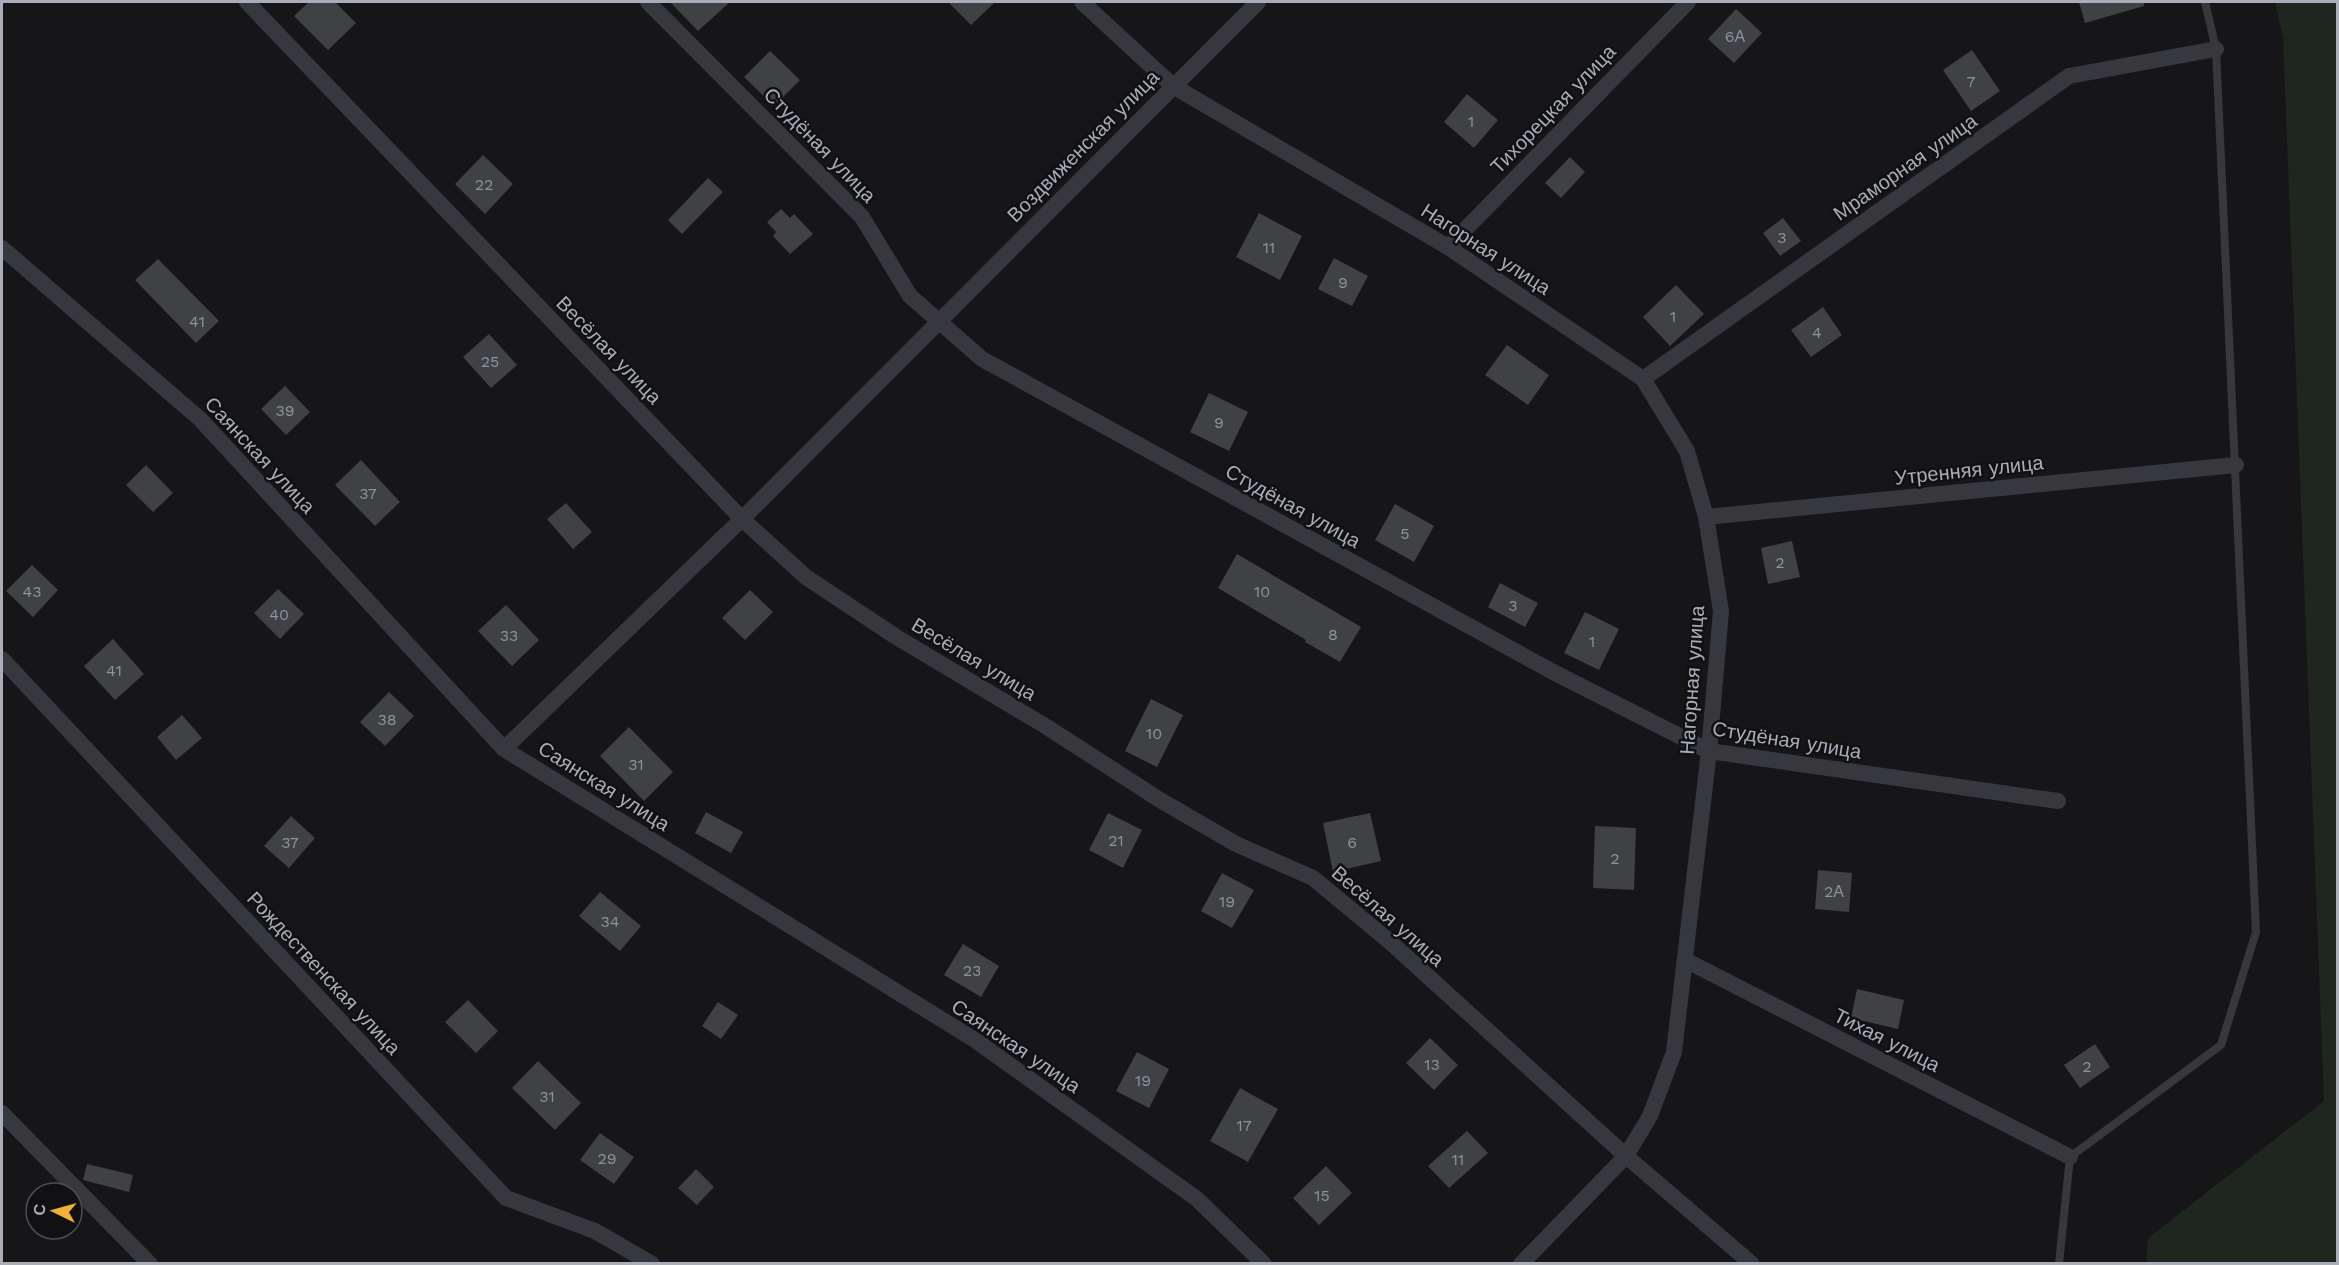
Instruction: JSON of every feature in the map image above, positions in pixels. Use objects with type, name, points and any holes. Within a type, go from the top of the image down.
[{"type":"street","name":"Весёлая улица","points":[[247,2],[742,519],[806,577],[897,638],[1047,727],[1160,800],[1236,844],[1312,878],[1389,941],[1626,1156],[1752,1263]]},
{"type":"street","name":"Студёная улица","points":[[648,2],[862,217],[910,296],[982,359],[1556,673],[1709,751],[2058,801]]},
{"type":"street","name":"Нагорная улица","points":[[1082,2],[1173,86],[1448,247],[1643,379],[1687,451],[1706,516],[1721,611],[1709,751],[1674,1052],[1650,1116],[1626,1156],[1521,1263]]},
{"type":"street","name":"Воздвиженская улица","points":[[504,749],[742,519],[1258,2]]},
{"type":"street","name":"Тихорецкая улица","points":[[1448,247],[1688,2]]},
{"type":"street","name":"Мраморная улица","points":[[1643,379],[2069,76],[2216,49]]},
{"type":"street","name":"Саянская улица","points":[[2,248],[200,419],[504,749],[975,1040],[1197,1199],[1263,1263]]},
{"type":"street","name":"Утренняя улица","points":[[1706,516],[2236,465]]},
{"type":"street","name":"Рождественская улица","points":[[2,659],[506,1198],[596,1231],[652,1263]]},
{"type":"street","name":"Тихая улица","points":[[1685,960],[2070,1157]]},
{"type":"street","points":[[2,1113],[150,1263]]},
{"type":"lane","points":[[2059,1263],[2070,1157],[2221,1045],[2256,932],[2216,49],[2205,2]]},
{"type":"shaded area","points":[[2275,2],[2337,2],[2337,1263],[2146,1263],[2148,1238],[2324,1101],[2283,37]]},
{"type":"building","points":[[309,2],[335,2],[356,23],[328,50],[294,16]]},
{"type":"building","points":[[670,2],[730,2],[698,31]]},
{"type":"building","points":[[948,2],[995,2],[971,25]]},
{"type":"building","points":[[2079,2],[2144,2],[2144,6],[2085,23]]},
{"type":"building","points":[[1736,9],[1762,33],[1734,63],[1708,39]]},
{"type":"building","points":[[1972,50],[2000,91],[1971,111],[1943,70]]},
{"type":"building","points":[[770,51],[800,80],[774,106],[744,77]]},
{"type":"building","points":[[1467,94],[1498,120],[1474,148],[1444,122]]},
{"type":"building","points":[[483,155],[513,184],[485,214],[455,184]]},
{"type":"building","points":[[1570,157],[1585,172],[1561,198],[1545,183]]},
{"type":"building","points":[[708,178],[723,192],[682,234],[668,220]]},
{"type":"building","points":[[781,209],[790,218],[794,214],[813,234],[790,254],[773,236],[776,232],[767,222]]},
{"type":"building","points":[[1259,213],[1302,236],[1280,280],[1236,257]]},
{"type":"building","points":[[1783,218],[1801,241],[1780,256],[1763,233]]},
{"type":"building","points":[[1334,258],[1368,276],[1352,306],[1318,289]]},
{"type":"building","points":[[158,259],[219,321],[196,343],[135,280]]},
{"type":"building","points":[[1676,285],[1704,314],[1670,346],[1643,317]]},
{"type":"building","points":[[1823,307],[1842,335],[1811,357],[1791,330]]},
{"type":"building","points":[[489,334],[517,365],[491,388],[463,357]]},
{"type":"building","points":[[1507,345],[1549,375],[1528,405],[1485,375]]},
{"type":"building","points":[[285,386],[310,412],[286,435],[261,409]]},
{"type":"building","points":[[1209,393],[1248,412],[1229,451],[1190,432]]},
{"type":"building","points":[[361,460],[400,502],[375,526],[335,485]]},
{"type":"building","points":[[146,465],[173,493],[153,512],[126,485]]},
{"type":"building","points":[[566,503],[592,532],[573,549],[547,519]]},
{"type":"building","points":[[1395,504],[1434,526],[1414,562],[1375,540]]},
{"type":"building","points":[[1792,541],[1800,577],[1768,584],[1761,548]]},
{"type":"building","points":[[1237,554],[1361,627],[1340,662],[1218,588]]},
{"type":"building","points":[[32,565],[58,590],[33,617],[6,591]]},
{"type":"building","points":[[1500,583],[1538,603],[1525,627],[1488,607]]},
{"type":"building","points":[[278,589],[304,614],[280,639],[254,613]]},
{"type":"building","points":[[750,590],[773,612],[745,640],[722,618]]},
{"type":"building","points":[[506,605],[539,640],[512,666],[478,631]]},
{"type":"building","points":[[1585,612],[1619,629],[1599,670],[1564,653]]},
{"type":"building","points":[[113,639],[144,674],[115,700],[84,666]]},
{"type":"building","points":[[389,692],[414,716],[385,746],[360,722]]},
{"type":"building","points":[[1151,699],[1183,715],[1157,767],[1125,751]]},
{"type":"building","points":[[182,715],[202,738],[176,760],[157,737]]},
{"type":"building","points":[[629,727],[673,772],[644,801],[600,756]]},
{"type":"building","points":[[706,812],[743,832],[731,853],[695,833]]},
{"type":"building","points":[[1108,813],[1142,830],[1123,868],[1089,850]]},
{"type":"building","points":[[1370,813],[1381,861],[1333,872],[1323,823]]},
{"type":"building","points":[[291,816],[315,838],[289,868],[264,846]]},
{"type":"building","points":[[1595,826],[1636,828],[1634,890],[1593,888]]},
{"type":"building","points":[[1818,870],[1852,873],[1849,912],[1815,909]]},
{"type":"building","points":[[1222,873],[1254,890],[1232,928],[1201,911]]},
{"type":"building","points":[[600,892],[641,926],[620,951],[579,916]]},
{"type":"building","points":[[963,944],[999,966],[981,997],[944,975]]},
{"type":"building","points":[[1857,989],[1904,1000],[1898,1029],[1851,1018]]},
{"type":"building","points":[[468,1000],[498,1031],[476,1053],[445,1022]]},
{"type":"building","points":[[718,1002],[738,1015],[721,1039],[702,1026]]},
{"type":"building","points":[[1430,1038],[1458,1065],[1434,1090],[1406,1063]]},
{"type":"building","points":[[2095,1044],[2110,1067],[2080,1088],[2064,1065]]},
{"type":"building","points":[[1137,1052],[1169,1069],[1149,1108],[1116,1091]]},
{"type":"building","points":[[538,1061],[581,1103],[555,1130],[512,1088]]},
{"type":"building","points":[[1240,1088],[1278,1109],[1248,1162],[1210,1141]]},
{"type":"building","points":[[1467,1131],[1488,1153],[1449,1188],[1428,1166]]},
{"type":"building","points":[[600,1133],[634,1157],[614,1184],[580,1160]]},
{"type":"building","points":[[87,1164],[133,1175],[129,1192],[83,1180]]},
{"type":"building","points":[[1326,1166],[1352,1193],[1319,1225],[1293,1198]]},
{"type":"building","points":[[696,1169],[714,1187],[697,1205],[678,1188]]}]
